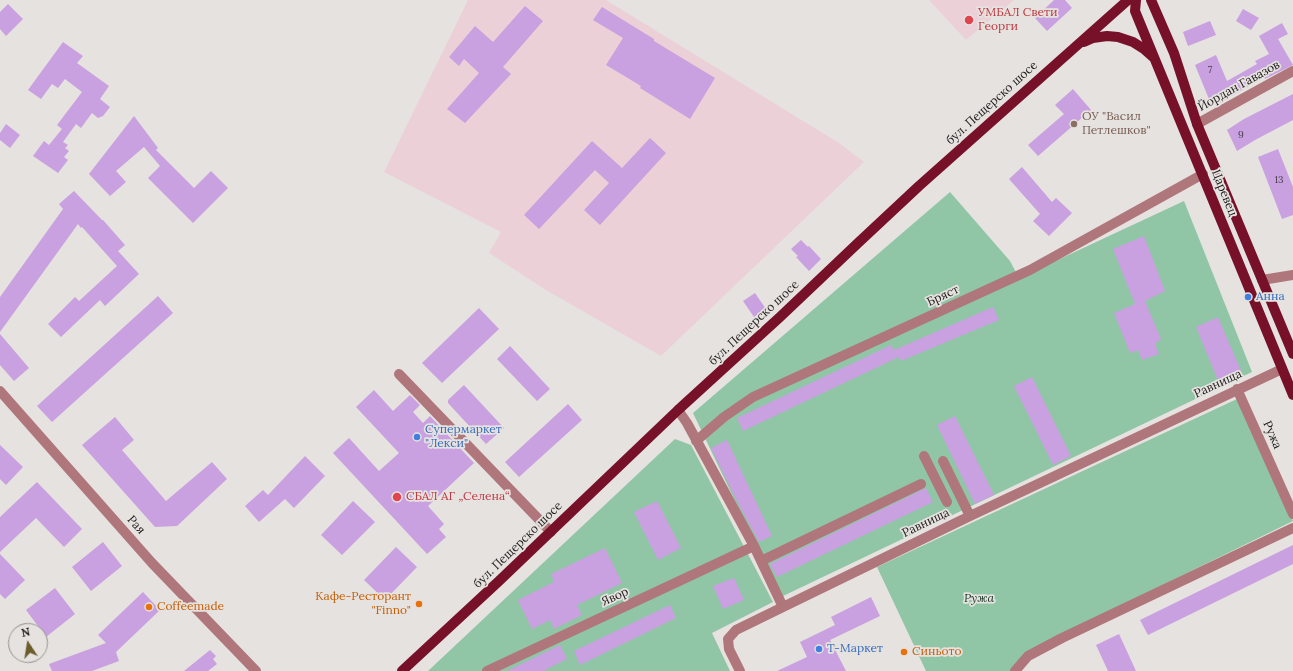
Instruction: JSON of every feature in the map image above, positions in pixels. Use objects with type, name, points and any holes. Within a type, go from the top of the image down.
[{"type":"main road","name":"бул. Пещерско шосе","points":[[402,671],[551,532],[678,410],[774,323],[919,186],[1128,0]]},
{"type":"main road","name":"Царевец","points":[[1136,0],[1135,10],[1293,395]]},
{"type":"main road","name":"Царевец","points":[[1151,0],[1174,53],[1197,124],[1293,354]]},
{"type":"main road","points":[[1076,45],[1093,38],[1107,36],[1118,37],[1133,42],[1155,59]]},
{"type":"street","name":"Йордан Гавазов","points":[[1197,124],[1293,71]]},
{"type":"street","name":"Бряст","points":[[696,441],[724,417],[753,397],[1030,270],[1203,174]]},
{"type":"street","points":[[1262,280],[1293,275]]},
{"type":"street","name":"Равнища","points":[[740,671],[729,650],[728,639],[736,630],[970,516],[1282,369]]},
{"type":"street","points":[[399,374],[551,532]]},
{"type":"street","name":"Ружа","points":[[1237,389],[1293,514]]},
{"type":"street","name":"Рая","points":[[0,391],[152,563],[256,671]]},
{"type":"street","points":[[678,410],[687,423],[754,546],[783,607]]},
{"type":"street","points":[[924,456],[947,502]]},
{"type":"street","points":[[934,474],[945,465],[970,516]]},
{"type":"street","points":[[761,562],[921,484]]},
{"type":"street","points":[[1015,671],[1028,656],[1056,641],[1293,528]]},
{"type":"street","name":"Явор","points":[[487,671],[754,546]]},
{"type":"shaded area","points":[[468,0],[606,0],[839,143],[864,162],[661,356],[546,290],[489,253],[501,232],[384,172]]},
{"type":"shaded area","name":"УМБАЛ Свети Георги","points":[[929,0],[1014,0],[966,40]]},
{"type":"green space","points":[[950,192],[1010,261],[1019,278],[1184,201],[1252,372],[781,597],[693,413]]},
{"type":"green space","name":"Ружа","points":[[1237,399],[1293,521],[1030,650],[1010,671],[926,671],[877,567]]},
{"type":"green space","points":[[675,439],[691,445],[773,602],[712,633],[730,671],[428,671]]},
{"type":"building","points":[[1054,0],[1065,0],[1072,8],[1047,31],[1035,18]]},
{"type":"building","points":[[8,4],[23,19],[6,36],[0,29],[0,12]]},
{"type":"building","points":[[525,6],[543,21],[503,67],[511,74],[465,123],[447,109],[479,73],[464,59],[459,66],[449,57],[475,26],[493,42]]},
{"type":"building","points":[[602,7],[715,78],[690,119],[640,88],[641,86],[606,65],[623,38],[593,20]]},
{"type":"building","points":[[1243,9],[1259,18],[1251,30],[1236,21]]},
{"type":"building","points":[[1210,21],[1216,35],[1188,46],[1183,32]]},
{"type":"building","points":[[1282,23],[1288,34],[1278,39],[1293,65],[1265,79],[1264,77],[1216,105],[1211,104],[1195,65],[1216,55],[1227,81],[1257,64],[1255,61],[1269,54],[1259,36]]},
{"type":"building","points":[[63,42],[83,56],[77,63],[109,86],[100,99],[110,107],[103,116],[98,118],[92,113],[81,128],[76,124],[63,142],[68,145],[65,148],[69,151],[64,157],[68,160],[58,173],[33,156],[44,141],[49,145],[62,129],[57,125],[82,92],[65,79],[58,88],[52,84],[41,99],[28,90]]},
{"type":"building","points":[[1073,89],[1091,110],[1038,156],[1028,145],[1064,114],[1055,105]]},
{"type":"building","points":[[1293,94],[1293,120],[1237,151],[1227,130],[1244,119]]},
{"type":"building","points":[[134,116],[158,148],[156,150],[194,188],[211,171],[228,188],[193,223],[148,178],[160,166],[144,147],[116,171],[126,182],[110,196],[89,174]]},
{"type":"building","points":[[6,124],[20,135],[10,148],[0,140],[0,133]]},
{"type":"building","points":[[650,138],[666,153],[600,225],[584,210],[609,183],[595,170],[539,229],[524,215],[592,141],[622,168]]},
{"type":"building","points":[[1278,149],[1293,187],[1293,215],[1282,219],[1258,157]]},
{"type":"building","points":[[1022,167],[1052,202],[1056,198],[1072,213],[1049,236],[1033,221],[1040,214],[1009,179]]},
{"type":"building","points":[[74,191],[125,245],[118,251],[139,274],[105,306],[100,300],[61,337],[48,324],[75,297],[79,301],[117,266],[78,224],[0,332],[0,297],[63,209],[59,204]]},
{"type":"building","points":[[1144,236],[1165,291],[1145,301],[1161,339],[1155,344],[1159,354],[1142,360],[1138,350],[1130,353],[1114,313],[1135,304],[1113,249]]},
{"type":"building","points":[[801,240],[821,259],[809,271],[791,249]]},
{"type":"building","points":[[755,293],[766,309],[754,317],[743,301]]},
{"type":"building","points":[[158,296],[173,313],[52,422],[37,406]]},
{"type":"building","points":[[993,307],[999,320],[901,361],[899,357],[743,431],[737,418],[891,345],[894,350]]},
{"type":"building","points":[[479,308],[499,329],[442,383],[422,363]]},
{"type":"building","points":[[1218,317],[1242,373],[1219,383],[1196,327]]},
{"type":"building","points":[[0,334],[29,368],[14,381],[0,365]]},
{"type":"building","points":[[510,346],[550,389],[537,401],[497,359]]},
{"type":"building","points":[[1032,377],[1071,456],[1053,465],[1014,386]]},
{"type":"building","points":[[464,385],[504,428],[486,444],[448,403],[448,400]]},
{"type":"building","points":[[374,390],[393,411],[410,395],[420,405],[413,412],[423,423],[430,416],[474,463],[428,506],[444,524],[439,529],[446,537],[427,554],[333,453],[349,438],[379,471],[399,453],[356,407]]},
{"type":"building","points":[[568,404],[582,420],[519,477],[505,462]]},
{"type":"building","points":[[955,416],[994,495],[975,504],[937,425]]},
{"type":"building","points":[[115,417],[134,440],[122,450],[166,501],[212,462],[227,479],[177,526],[155,527],[82,445]]},
{"type":"building","points":[[727,440],[772,536],[759,542],[711,448]]},
{"type":"building","points":[[0,445],[23,467],[6,485],[0,479]]},
{"type":"building","points":[[305,456],[325,476],[294,508],[285,499],[259,522],[245,506],[263,490],[268,495]]},
{"type":"building","points":[[37,482],[82,529],[64,547],[36,518],[0,552],[0,517]]},
{"type":"building","points":[[926,488],[933,502],[777,577],[770,564]]},
{"type":"building","points":[[353,501],[375,522],[342,555],[321,535]]},
{"type":"building","points":[[657,501],[681,548],[658,560],[634,512]]},
{"type":"building","points":[[103,542],[122,566],[91,591],[72,567]]},
{"type":"building","points":[[1293,545],[1293,564],[1148,635],[1140,620]]},
{"type":"building","points":[[396,547],[417,567],[385,600],[364,580]]},
{"type":"building","points":[[605,548],[622,583],[577,605],[582,615],[554,629],[550,620],[532,629],[518,600],[554,582],[551,574]]},
{"type":"building","points":[[0,554],[25,580],[5,599],[0,594]]},
{"type":"building","points":[[734,578],[744,600],[723,609],[713,586]]},
{"type":"building","points":[[55,588],[75,614],[48,635],[48,623],[36,623],[26,610]]},
{"type":"building","points":[[143,592],[160,610],[116,652],[119,661],[92,671],[52,671],[49,664],[106,643],[98,635]]},
{"type":"building","points":[[871,597],[880,616],[830,640],[846,671],[777,671],[807,657],[800,642],[835,625],[831,617]]},
{"type":"building","points":[[670,605],[676,618],[580,665],[574,651]]},
{"type":"building","points":[[1119,634],[1136,671],[1108,671],[1096,645]]},
{"type":"building","points":[[560,645],[567,659],[543,671],[507,671]]},
{"type":"building","points":[[210,650],[216,656],[213,659],[217,664],[208,671],[184,671]]},
{"type":"place","name":"УМБАЛ Свети Георги","points":[[969,20]]},
{"type":"place","name":"ОУ \"Васил Петлешков\"","points":[[1074,124]]},
{"type":"place","name":"Анна","points":[[1248,297]]},
{"type":"place","name":"Супермаркет \"Лекси\"","points":[[417,437]]},
{"type":"place","name":"СБАЛ АГ „Селена“","points":[[397,497]]},
{"type":"place","name":"Кафе-Ресторант \"Finno\"","points":[[419,604]]},
{"type":"place","name":"Coffeemade","points":[[149,607]]},
{"type":"place","name":"Т-Маркет","points":[[819,649]]},
{"type":"place","name":"Синьото","points":[[904,652]]}]
